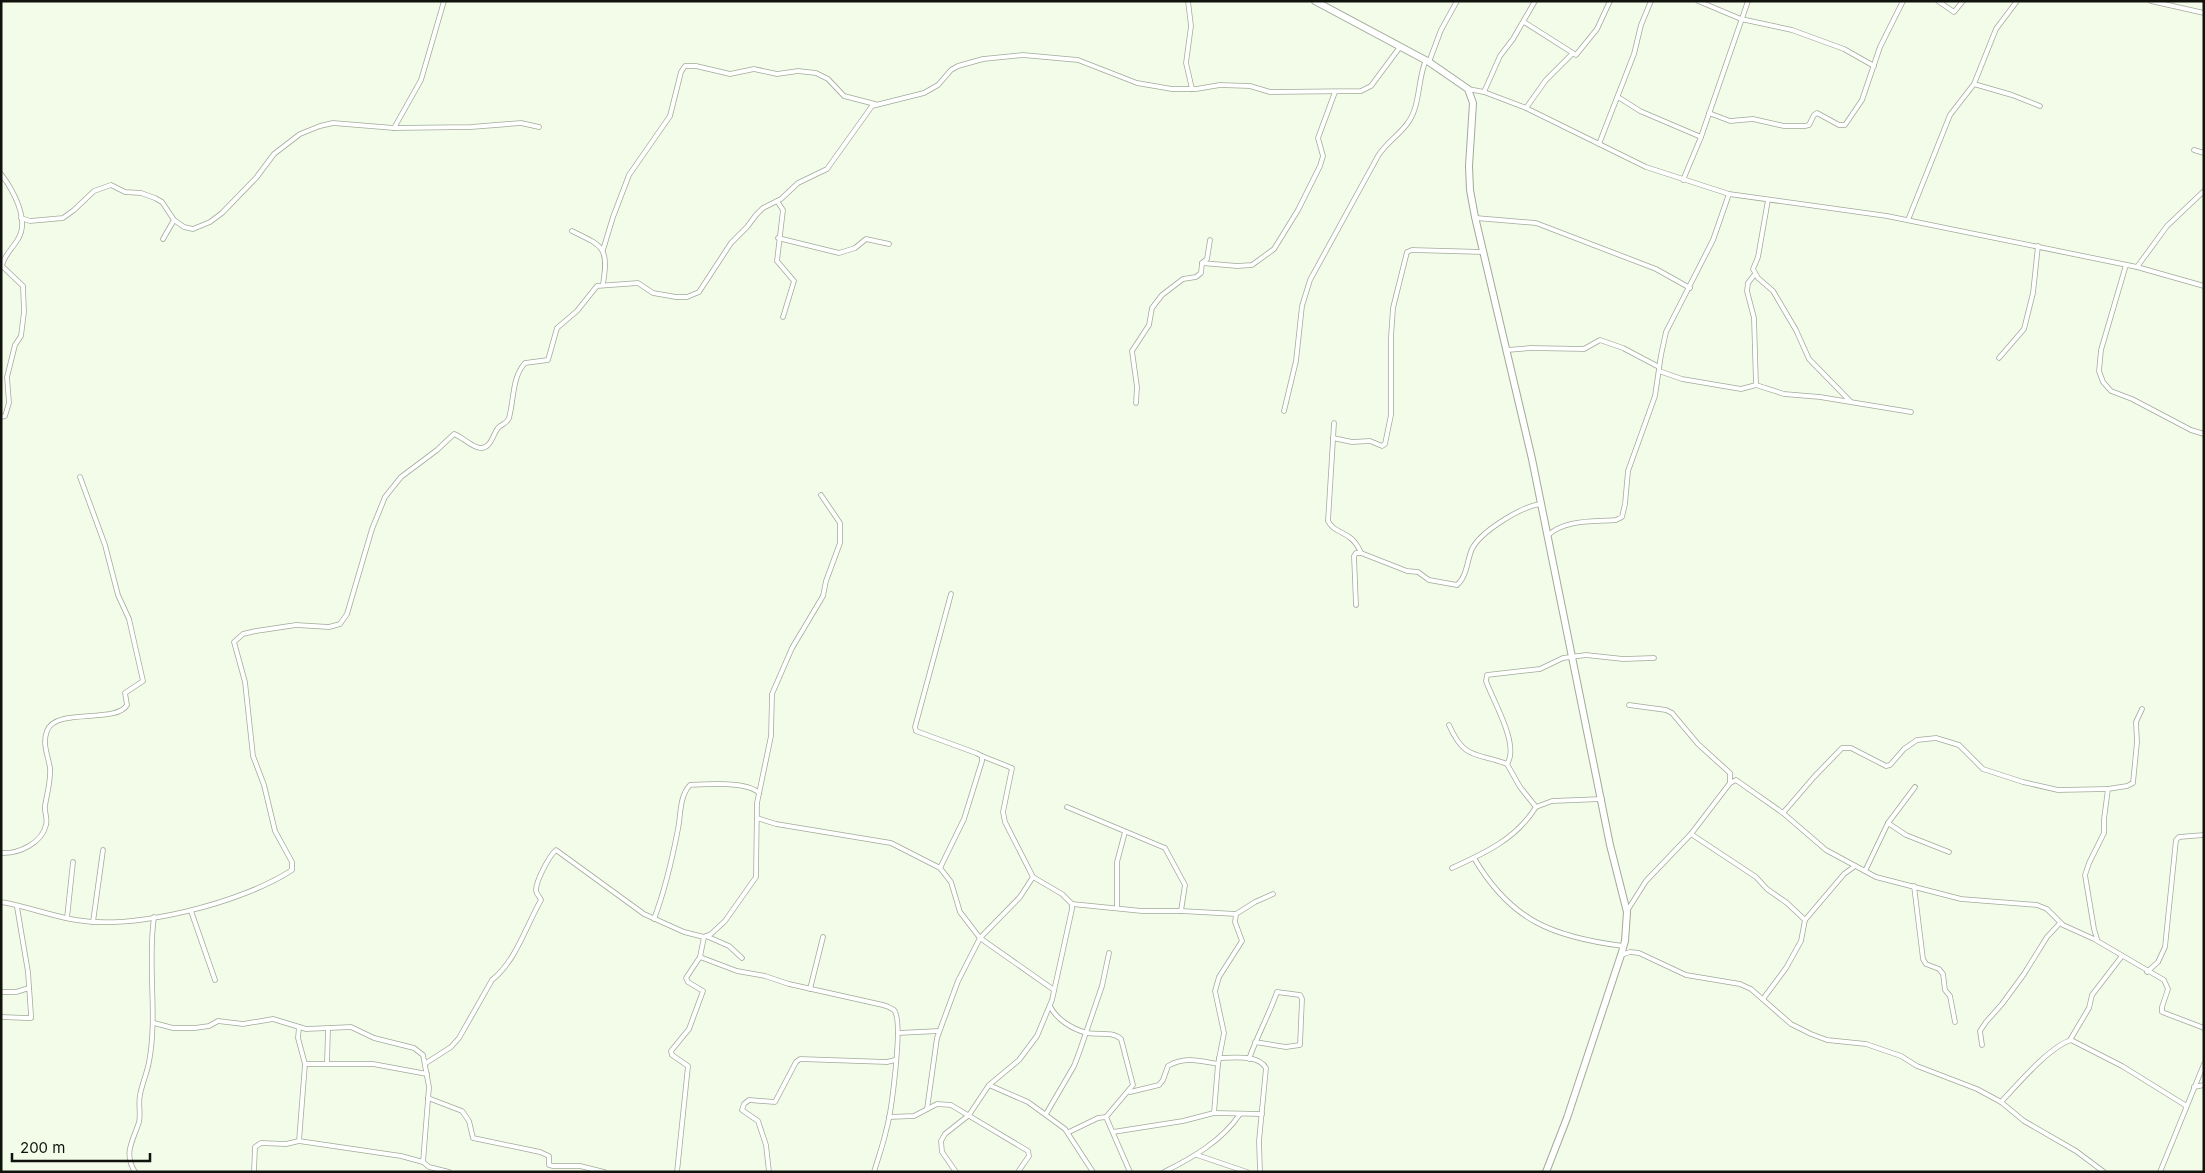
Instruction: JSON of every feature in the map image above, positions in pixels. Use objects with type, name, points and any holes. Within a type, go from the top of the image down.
[{"type":"main road","points":[[1316,1],[1427,61],[1468,89],[1473,103],[1469,166],[1470,190],[1475,218],[1507,350],[1610,844],[1627,912],[1621,955],[1567,1118],[1546,1172]]},
{"type":"street","points":[[394,128],[421,80],[444,1]]},
{"type":"street","points":[[1188,1],[1191,26],[1186,63],[1192,89]]},
{"type":"street","points":[[1284,411],[1296,361],[1302,306],[1310,280],[1378,156],[1390,140],[1407,124],[1416,103],[1421,72],[1456,1]]},
{"type":"street","points":[[1484,92],[1500,56],[1524,22],[1535,1]]},
{"type":"street","points":[[1524,22],[1576,56],[1588,43],[1610,1]]},
{"type":"street","points":[[1598,144],[1618,97],[1651,1]]},
{"type":"street","points":[[1698,1],[1741,19],[1792,30],[1844,49],[1874,66]]},
{"type":"street","points":[[1683,180],[1701,137],[1748,1]]},
{"type":"street","points":[[1709,112],[1730,121],[1753,119],[1784,126],[1808,125],[1817,113],[1839,125],[1845,125],[1862,100],[1880,47],[1903,1]]},
{"type":"street","points":[[1938,1],[1954,12],[1964,1]]},
{"type":"street","points":[[1908,220],[1950,114],[1974,84],[1996,29],[2017,1]]},
{"type":"street","points":[[2152,1],[2204,13]]},
{"type":"street","points":[[603,250],[613,217],[630,175],[670,116],[681,72],[685,66],[696,66],[730,74],[754,69],[777,74],[798,71],[816,73],[828,79],[844,96],[875,104],[924,93],[938,85],[951,70],[958,66],[994,57],[1023,55],[1078,60],[1137,83],[1172,89],[1240,86],[1257,87],[1270,92],[1335,92],[1368,89],[1400,47]]},
{"type":"street","points":[[1526,108],[1546,80],[1572,54]]},
{"type":"street","points":[[1974,84],[2012,95],[2040,106]]},
{"type":"street","points":[[1468,89],[1484,92],[1526,108],[1646,167],[1730,194],[1803,203],[1908,220],[2137,267],[2204,286]]},
{"type":"street","points":[[1202,263],[1237,266],[1252,265],[1274,249],[1289,226],[1320,166],[1323,156],[1318,138],[1335,92]]},
{"type":"street","points":[[1618,97],[1640,111],[1701,137]]},
{"type":"street","points":[[1,902],[67,918],[93,922],[122,922],[191,911],[219,903],[255,889],[292,870],[293,866],[275,831],[264,786],[253,756],[245,682],[236,654],[235,639],[243,634],[256,631],[296,625],[334,626],[344,621],[359,579],[379,508],[392,486],[454,434],[477,447],[485,448],[498,428],[506,424],[509,418],[517,377],[523,365],[529,362],[548,360],[557,328],[577,311],[597,286],[603,284],[638,283],[653,293],[676,297],[687,297],[698,292],[730,244],[748,227],[759,212],[777,201],[798,182],[824,171],[830,166],[866,112],[875,104]]},
{"type":"street","points":[[21,218],[30,221],[63,218],[91,193],[108,185],[125,192],[136,192],[155,198],[162,202],[174,220],[184,227],[193,229],[210,222],[222,213],[256,178],[274,154],[310,130],[333,124],[394,128],[486,126],[521,123],[539,127]]},
{"type":"street","points":[[2194,150],[2204,153]]},
{"type":"street","points":[[1,174],[13,194],[21,218],[21,235],[3,263],[4,269],[23,286],[24,312],[21,336],[15,345],[7,377],[8,407],[5,416],[1,417]]},
{"type":"street","points":[[2137,267],[2167,226],[2204,191]]},
{"type":"street","points":[[1547,536],[1554,529],[1566,524],[1616,520],[1622,517],[1628,471],[1655,396],[1668,327],[1690,288],[1713,240],[1730,194]]},
{"type":"street","points":[[1768,200],[1758,257],[1752,269],[1773,291],[1796,330],[1810,359],[1851,402]]},
{"type":"street","points":[[777,201],[783,210],[778,238],[777,260],[794,281],[783,317]]},
{"type":"street","points":[[1475,218],[1536,224],[1656,269],[1690,288]]},
{"type":"street","points":[[163,239],[174,220]]},
{"type":"street","points":[[572,230],[598,243],[603,250],[606,261],[603,284]]},
{"type":"street","points":[[778,238],[840,253],[855,248],[866,239],[888,244]]},
{"type":"street","points":[[1136,403],[1137,387],[1132,351],[1149,324],[1152,308],[1162,295],[1183,279],[1196,277],[1201,273],[1202,263],[1207,259],[1210,240]]},
{"type":"street","points":[[1999,358],[2024,329],[2033,293],[2038,246]]},
{"type":"street","points":[[1333,438],[1352,442],[1370,441],[1382,446],[1386,442],[1391,415],[1393,308],[1407,252],[1412,250],[1483,252]]},
{"type":"street","points":[[2126,265],[2101,350],[2099,371],[2103,382],[2111,391],[2132,399],[2191,430],[2204,434]]},
{"type":"street","points":[[1755,274],[1748,283],[1747,290],[1754,318],[1756,385]]},
{"type":"street","points":[[1507,350],[1531,348],[1584,349],[1600,340],[1630,351],[1659,369],[1682,380],[1742,390],[1756,385],[1784,394],[1911,412]]},
{"type":"street","points":[[1334,423],[1328,521],[1330,526],[1352,538],[1360,553]]},
{"type":"street","points":[[1,853],[28,847],[43,834],[46,825],[44,812],[50,778],[45,744],[47,730],[51,725],[73,717],[111,713],[124,709],[127,706],[125,693],[143,681],[129,619],[118,594],[105,546],[80,477]]},
{"type":"street","points":[[677,1172],[688,1066],[672,1055],[671,1051],[689,1029],[702,994],[700,988],[688,982],[686,978],[700,957],[705,937],[725,921],[756,877],[759,793],[771,736],[772,694],[792,648],[823,596],[826,581],[840,543],[840,522],[821,495]]},
{"type":"street","points":[[1356,605],[1355,554],[1360,553],[1407,571],[1418,572],[1428,580],[1457,585],[1464,576],[1471,552],[1476,543],[1512,516],[1529,506],[1540,504]]},
{"type":"street","points":[[951,594],[915,727],[916,732],[1012,768],[1003,816],[1033,876],[1062,894],[1072,904],[1142,911],[1236,914],[1255,902],[1273,894]]},
{"type":"street","points":[[1508,764],[1512,755],[1510,742],[1486,677],[1540,669],[1563,658],[1586,655],[1623,659],[1654,658]]},
{"type":"street","points":[[1629,705],[1666,710],[1676,716],[1698,744],[1730,773],[1730,783]]},
{"type":"street","points":[[1783,813],[1842,748],[1851,748],[1886,766],[1890,765],[1910,744],[1923,738],[1936,738],[1959,745],[1983,769],[2023,782],[2058,790],[2108,789],[2130,786],[2132,783],[2137,742],[2136,722],[2142,709]]},
{"type":"street","points":[[1449,725],[1457,742],[1463,748],[1482,758],[1508,764]]},
{"type":"street","points":[[940,868],[964,819],[976,786],[982,756]]},
{"type":"street","points":[[1508,764],[1520,788],[1536,807]]},
{"type":"street","points":[[1627,912],[1646,881],[1691,834],[1730,783],[1736,780],[1783,813],[1826,850],[1864,871],[1884,879],[1961,899],[2037,905],[2047,909],[2060,923],[2098,942],[2167,982],[2168,989],[2162,1012],[2204,1028]]},
{"type":"street","points":[[654,919],[662,899],[678,830],[682,802],[690,785],[742,786],[753,788],[759,793]]},
{"type":"street","points":[[1864,871],[1888,823],[1915,787]]},
{"type":"street","points":[[2098,942],[2094,930],[2085,875],[2104,833],[2108,789]]},
{"type":"street","points":[[1452,868],[1488,851],[1518,829],[1536,807],[1552,801],[1602,799]]},
{"type":"street","points":[[1067,807],[1161,846],[1168,852],[1185,885],[1181,911]]},
{"type":"street","points":[[757,818],[776,824],[891,843],[940,868],[951,882],[960,912],[980,938],[1054,990]]},
{"type":"street","points":[[1888,823],[1906,835],[1949,852]]},
{"type":"street","points":[[1118,908],[1117,862],[1124,832]]},
{"type":"street","points":[[1691,834],[1756,877],[1767,889],[1787,903],[1805,920]]},
{"type":"street","points":[[2147,972],[2158,962],[2165,947],[2176,840],[2179,837],[2204,835]]},
{"type":"street","points":[[93,922],[103,850]]},
{"type":"street","points":[[426,1063],[451,1047],[459,1038],[481,998],[522,938],[541,900],[541,897],[537,894],[538,884],[550,856],[556,850],[612,890],[636,910],[654,919],[722,942],[742,958]]},
{"type":"street","points":[[1474,858],[1497,891],[1522,915],[1533,922],[1584,940],[1623,946]]},
{"type":"street","points":[[67,918],[73,862]]},
{"type":"street","points":[[1763,999],[1786,968],[1801,941],[1805,920],[1844,874],[1855,866]]},
{"type":"street","points":[[927,1109],[939,1031],[958,982],[980,938],[1020,897],[1033,876]]},
{"type":"street","points":[[1914,886],[1923,959],[1926,964],[1939,969],[1943,974],[1945,990],[1950,996],[1956,1022]]},
{"type":"street","points":[[956,1172],[942,1152],[941,1141],[945,1134],[969,1115],[989,1085],[1019,1060],[1041,1029],[1054,990],[1070,924],[1072,904]]},
{"type":"street","points":[[1,1017],[30,1018],[29,988],[17,907]]},
{"type":"street","points":[[191,911],[216,980]]},
{"type":"street","points":[[1214,1113],[1218,1064],[1224,1033],[1215,999],[1215,991],[1220,977],[1242,941],[1235,922],[1236,914]]},
{"type":"street","points":[[136,1172],[129,1160],[129,1148],[139,1122],[140,1095],[149,1062],[154,1023],[152,936],[154,917]]},
{"type":"street","points":[[1982,1044],[1980,1031],[2030,966],[2047,937],[2060,923]]},
{"type":"street","points":[[810,988],[823,937]]},
{"type":"street","points":[[1621,955],[1630,952],[1639,954],[1686,975],[1740,984],[1763,999],[1791,1024],[1820,1038],[1866,1044],[1890,1052],[1917,1066],[1970,1086],[2001,1102],[2024,1122],[2076,1151],[2104,1172]]},
{"type":"street","points":[[1046,1114],[1074,1066],[1102,986],[1109,953]]},
{"type":"street","points":[[2001,1102],[2025,1075],[2052,1051],[2070,1040],[2089,1008],[2092,995],[2122,956]]},
{"type":"street","points":[[700,957],[737,971],[765,976],[894,1010],[897,1016],[898,1033],[889,1117],[874,1172]]},
{"type":"street","points":[[1,992],[16,992],[29,988]]},
{"type":"street","points":[[1249,1059],[1255,1042],[1268,1018],[1277,992],[1300,995],[1302,999],[1300,1045],[1286,1047],[1255,1042]]},
{"type":"street","points":[[1050,1006],[1059,1019],[1086,1032],[1111,1035],[1121,1039],[1127,1067],[1133,1082],[1132,1088],[1106,1117],[1098,1118],[1069,1132]]},
{"type":"street","points":[[154,1023],[173,1028],[195,1028],[209,1026],[218,1021],[243,1024],[268,1019],[299,1027],[328,1029],[351,1027],[374,1038],[414,1048],[420,1052],[426,1063],[428,1074],[423,1162]]},
{"type":"street","points":[[299,1027],[298,1038],[305,1064],[299,1141]]},
{"type":"street","points":[[326,1063],[328,1029]]},
{"type":"street","points":[[898,1033],[939,1031]]},
{"type":"street","points":[[2070,1040],[2076,1041],[2146,1080],[2185,1105],[2186,1108]]},
{"type":"street","points":[[1127,1092],[1159,1085],[1168,1066],[1182,1060],[1192,1058],[1218,1064]]},
{"type":"street","points":[[1219,1058],[1249,1059],[1262,1063],[1266,1068],[1260,1140],[1260,1172]]},
{"type":"street","points":[[770,1172],[766,1145],[758,1121],[742,1110],[748,1100],[775,1102],[796,1062],[800,1059],[887,1062],[895,1060]]},
{"type":"street","points":[[305,1064],[373,1064],[428,1074]]},
{"type":"street","points":[[2160,1172],[2204,1064]]},
{"type":"street","points":[[989,1085],[1028,1102],[1069,1132],[1084,1160],[1093,1172]]},
{"type":"street","points":[[2194,1087],[2204,1085]]},
{"type":"street","points":[[428,1098],[462,1111],[469,1121],[473,1138],[540,1152],[549,1156],[549,1165],[580,1166],[604,1172]]},
{"type":"street","points":[[889,1117],[914,1116],[933,1105],[946,1104],[969,1115],[1028,1151],[1029,1156],[1018,1172]]},
{"type":"street","points":[[1113,1132],[1174,1123],[1214,1113],[1262,1114]]},
{"type":"street","points":[[1164,1172],[1197,1155],[1233,1124],[1240,1114]]},
{"type":"street","points":[[1106,1117],[1130,1172]]},
{"type":"street","points":[[254,1172],[255,1148],[258,1144],[286,1144],[299,1141],[401,1156],[423,1162],[428,1167],[449,1172]]},
{"type":"street","points":[[1197,1155],[1247,1172]]}]
